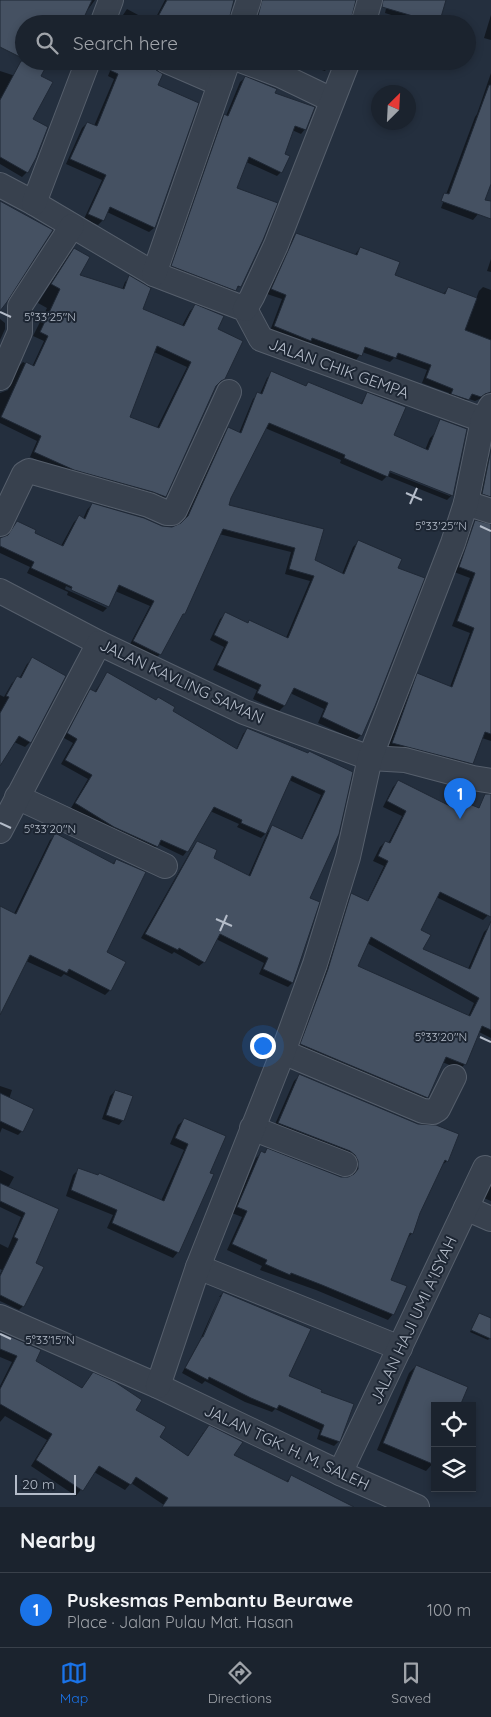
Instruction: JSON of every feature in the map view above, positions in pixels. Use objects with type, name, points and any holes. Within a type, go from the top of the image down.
[{"type":"street","points":[[105,15],[111,0]]},
{"type":"street","points":[[244,15],[249,0]]},
{"type":"street","points":[[366,15],[370,0]]},
{"type":"street","points":[[34,203],[85,70]]},
{"type":"street","points":[[188,70],[220,84]]},
{"type":"street","points":[[154,274],[225,70]]},
{"type":"street","points":[[267,70],[332,100]]},
{"type":"street","points":[[0,185],[154,274],[245,309],[276,245],[344,70]]},
{"type":"street","points":[[0,378],[20,332],[20,306],[72,226]]},
{"type":"street","name":"JALAN CHIK GEMPA","points":[[245,309],[261,339],[487,413]]},
{"type":"street","points":[[0,524],[24,474],[29,471],[172,513],[229,392]]},
{"type":"street","points":[[158,1386],[198,1267],[283,1052],[314,964],[348,857],[370,758],[453,543],[466,503],[487,413]]},
{"type":"street","points":[[466,503],[491,511]]},
{"type":"street","name":"JALAN KAVLING SAMAN","points":[[0,591],[99,643],[244,712],[370,758],[405,760],[491,781]]},
{"type":"street","points":[[0,831],[99,643]]},
{"type":"street","points":[[17,797],[165,866]]},
{"type":"street","points":[[283,1052],[423,1111],[433,1112],[438,1109],[454,1077]]},
{"type":"street","points":[[252,1128],[345,1164]]},
{"type":"street","name":"JALAN HAJI UMI A'ISYAH","points":[[340,1473],[484,1168]]},
{"type":"street","points":[[466,1208],[491,1219]]},
{"type":"street","points":[[198,1267],[400,1348]]},
{"type":"street","name":"JALAN TGK. H. M. SALEH","points":[[0,1317],[158,1386],[340,1473],[417,1507]]},
{"type":"building","points":[[0,0],[92,0],[85,15],[15,15],[15,54],[0,47]]},
{"type":"building","points":[[167,0],[234,0],[230,15],[159,15]]},
{"type":"building","points":[[262,0],[356,0],[352,15],[258,15]]},
{"type":"building","points":[[383,0],[446,0],[442,15],[409,15],[382,7]]},
{"type":"building","points":[[16,70],[44,70],[41,76],[53,82],[33,119],[48,127],[28,173],[0,157],[0,100]]},
{"type":"building","points":[[110,70],[156,70],[163,74],[158,85],[199,103],[155,228],[110,207],[104,221],[88,214],[106,175],[70,159],[87,122],[97,126],[118,74]]},
{"type":"building","points":[[245,76],[277,89],[275,93],[315,107],[306,130],[295,126],[285,154],[290,156],[282,173],[249,157],[237,188],[278,203],[241,287],[238,286],[236,291],[171,266],[224,114],[228,116]]},
{"type":"building","points":[[489,85],[491,85],[491,184],[485,200],[491,201],[491,219],[441,201],[444,193],[449,194]]},
{"type":"building","points":[[0,201],[53,230],[0,311]]},
{"type":"building","points":[[296,233],[357,255],[360,247],[400,262],[395,275],[445,294],[448,287],[477,298],[465,330],[491,340],[491,392],[481,397],[472,394],[469,400],[451,394],[453,389],[426,378],[431,365],[398,353],[396,358],[365,347],[362,356],[312,338],[311,341],[274,326],[286,295],[271,289]]},
{"type":"building","points":[[74,248],[90,257],[80,275],[124,289],[129,275],[151,288],[143,309],[184,326],[195,304],[224,316],[218,329],[243,341],[225,379],[216,386],[166,497],[74,470],[34,452],[41,436],[1,417],[26,362],[34,366],[48,336],[40,332],[60,289],[51,284]],"holes":[[[157,346],[191,362],[159,428],[130,417]]]},
{"type":"building","points":[[271,371],[306,386],[308,382],[362,404],[367,392],[406,407],[394,435],[428,450],[440,419],[467,429],[453,496],[390,471],[388,477],[344,458],[345,455],[269,423],[231,498],[229,505],[324,529],[315,560],[344,574],[358,540],[402,559],[398,568],[425,578],[362,736],[322,717],[328,703],[294,688],[285,706],[257,693],[261,685],[217,665],[228,642],[214,635],[225,612],[248,623],[249,620],[288,638],[314,576],[289,569],[295,548],[223,529],[185,614],[183,614],[161,655],[133,641],[154,601],[119,585],[109,607],[71,590],[72,587],[31,568],[34,562],[0,546],[0,538],[8,535],[17,521],[36,530],[35,533],[63,546],[79,515],[85,519],[92,503],[144,518],[162,526],[172,527],[181,523],[188,516],[228,427],[241,433],[257,392],[262,394]]},
{"type":"building","points":[[491,449],[491,497],[482,494]]},
{"type":"building","points":[[475,520],[491,524],[491,734],[485,732],[473,764],[392,743],[417,673],[452,687],[474,628],[457,621],[475,573],[459,567]]},
{"type":"building","points":[[32,657],[66,676],[31,743],[19,736],[0,766],[0,713],[9,697],[6,696],[17,676],[21,678]]},
{"type":"building","points":[[107,672],[156,700],[158,697],[175,707],[173,711],[237,749],[247,728],[308,753],[309,751],[353,772],[339,834],[310,898],[320,902],[293,983],[263,969],[268,958],[220,934],[205,963],[179,948],[178,950],[145,934],[197,841],[217,850],[214,858],[250,876],[272,825],[302,839],[325,791],[292,776],[266,834],[241,823],[242,820],[214,807],[188,852],[161,840],[158,847],[114,827],[75,803],[92,775],[65,760],[77,739],[67,733],[90,689],[96,692]]},
{"type":"building","points":[[398,780],[456,809],[460,800],[479,808],[485,794],[491,794],[491,917],[440,892],[421,930],[431,935],[423,949],[470,969],[491,921],[491,1030],[482,1026],[466,1065],[446,1057],[428,1098],[300,1044],[328,969],[351,893],[368,901],[388,861],[378,856],[385,841],[390,843],[406,811],[387,801]],"holes":[[[371,937],[479,998],[470,1016],[358,966]]]},
{"type":"building","points":[[55,833],[114,864],[116,859],[146,872],[107,952],[126,962],[111,991],[69,969],[67,973],[30,955],[0,1015],[0,906],[16,914]]},
{"type":"building","points":[[299,1074],[418,1124],[436,1125],[459,1134],[448,1162],[445,1160],[420,1213],[413,1234],[410,1233],[391,1280],[407,1286],[394,1315],[291,1273],[290,1275],[265,1264],[267,1260],[232,1244],[247,1211],[237,1207],[261,1151],[265,1153],[267,1148],[341,1177],[348,1177],[358,1169],[358,1161],[350,1151],[278,1123]]},
{"type":"building","points":[[115,1090],[133,1096],[124,1121],[106,1115]]},
{"type":"building","points":[[0,1093],[34,1109],[23,1132],[0,1121]]},
{"type":"building","points":[[184,1118],[226,1136],[210,1173],[214,1174],[179,1253],[112,1223],[117,1210],[71,1190],[78,1168],[98,1175],[99,1173],[164,1201],[188,1144],[175,1138]]},
{"type":"building","points":[[0,1183],[59,1209],[36,1263],[44,1267],[24,1307],[0,1295],[0,1276],[18,1239],[14,1237],[25,1213],[0,1201]]},
{"type":"building","points":[[223,1292],[311,1329],[289,1376],[322,1390],[321,1392],[354,1404],[340,1442],[320,1435],[324,1425],[279,1405],[277,1409],[209,1377],[208,1380],[185,1368],[203,1337]]},
{"type":"building","points":[[479,1313],[491,1318],[491,1339],[471,1330]]},
{"type":"building","points":[[0,1332],[41,1350],[36,1361],[82,1388],[93,1372],[115,1382],[142,1400],[136,1410],[166,1427],[160,1437],[188,1456],[209,1425],[243,1442],[234,1455],[288,1482],[291,1475],[354,1507],[162,1507],[168,1498],[136,1477],[131,1485],[99,1466],[83,1491],[36,1460],[52,1434],[0,1404],[0,1389],[17,1356],[0,1349]]},
{"type":"building","points":[[416,1365],[468,1387],[462,1402],[431,1402],[431,1463],[383,1443]]},
{"type":"place","name":"Puskesmas Pembantu Beurawe","points":[[460,819]]}]
